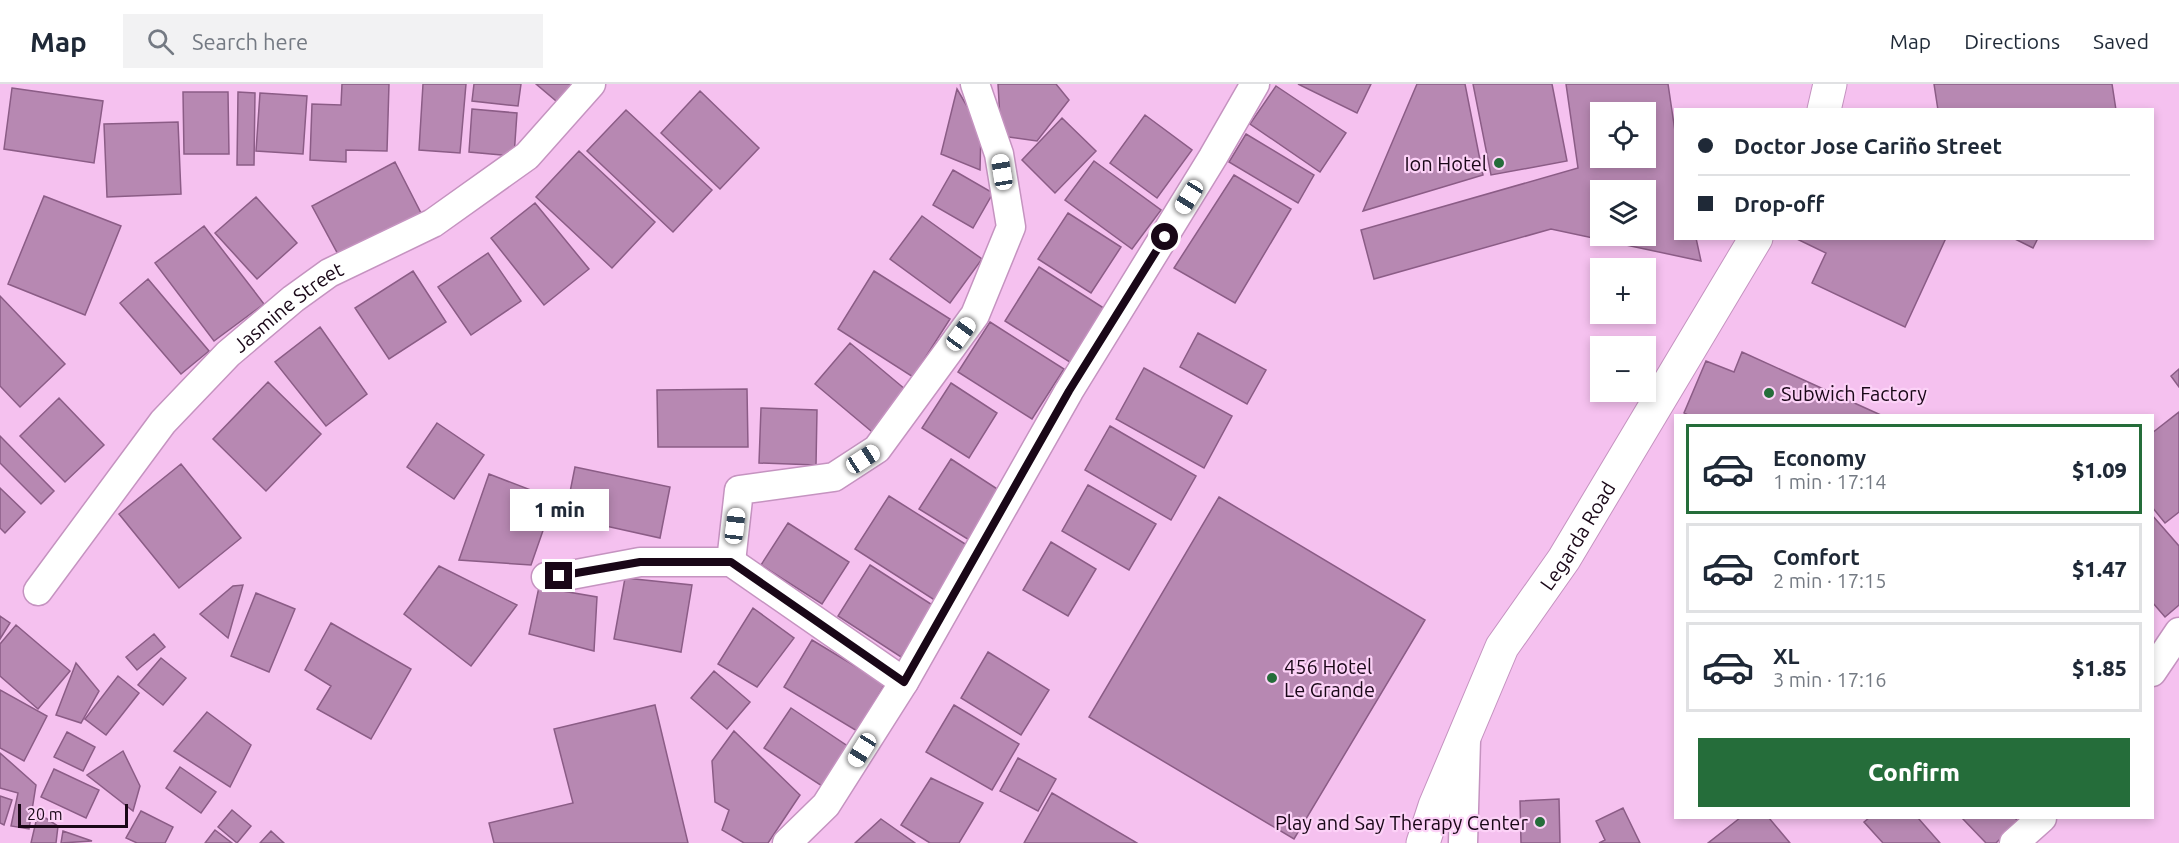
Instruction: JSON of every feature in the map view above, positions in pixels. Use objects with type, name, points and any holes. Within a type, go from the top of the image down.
[{"type":"main road","points":[[1824,108],[1830,84]]},
{"type":"main road","name":"Legarda Road","points":[[1423,843],[1435,806],[1502,647],[1564,559],[1755,240]]},
{"type":"street","name":"Jasmine Street","points":[[38,591],[163,422],[228,354],[293,299],[329,273],[433,223],[527,156],[591,84]]},
{"type":"street","points":[[731,562],[739,490],[834,477],[877,449],[975,315],[1011,227],[999,154],[975,84]]},
{"type":"street","points":[[787,843],[826,805],[904,682],[1069,391],[1213,157],[1255,84]]},
{"type":"street","points":[[546,577],[571,575],[640,562],[731,562],[904,682]]},
{"type":"street","points":[[2154,669],[2179,632]]},
{"type":"street","points":[[1463,843],[1467,730]]},
{"type":"street","points":[[2014,843],[2041,819]]},
{"type":"building","points":[[342,84],[389,84],[387,151],[346,150],[346,162],[310,160],[312,104],[341,105]]},
{"type":"building","points":[[423,84],[466,84],[460,153],[419,150]]},
{"type":"building","points":[[474,84],[521,84],[518,106],[472,101]]},
{"type":"building","points":[[536,84],[581,84],[562,106]]},
{"type":"building","points":[[998,84],[1056,84],[1069,100],[1037,141],[1001,136]]},
{"type":"building","points":[[1298,84],[1371,84],[1357,113]]},
{"type":"building","points":[[1417,84],[1465,84],[1483,175],[1363,211]]},
{"type":"building","points":[[1473,84],[1552,84],[1567,161],[1491,175]]},
{"type":"building","points":[[1566,84],[1668,84],[1674,124],[1674,240],[1696,240],[1701,261],[1631,246],[1656,246],[1656,180],[1590,180],[1590,237],[1551,229],[1374,279],[1361,230],[1578,168]]},
{"type":"building","points":[[1934,84],[2112,84],[2116,108],[1938,108]]},
{"type":"building","points":[[1276,86],[1346,133],[1320,172],[1250,124]]},
{"type":"building","points":[[12,88],[103,101],[94,163],[4,149]]},
{"type":"building","points":[[957,89],[981,130],[980,170],[941,154]]},
{"type":"building","points":[[700,91],[759,148],[720,189],[661,133]]},
{"type":"building","points":[[183,92],[228,92],[229,154],[184,154]]},
{"type":"building","points":[[238,92],[255,93],[254,165],[237,165]]},
{"type":"building","points":[[260,93],[307,96],[303,154],[256,151]]},
{"type":"building","points":[[472,109],[517,113],[514,156],[469,152]]},
{"type":"building","points":[[626,110],[712,190],[673,232],[587,151]]},
{"type":"building","points":[[1145,115],[1192,150],[1157,198],[1110,163]]},
{"type":"building","points":[[1062,118],[1096,151],[1055,193],[1022,160]]},
{"type":"building","points":[[178,122],[181,194],[107,197],[104,124]]},
{"type":"building","points":[[1246,134],[1314,175],[1298,203],[1229,162]]},
{"type":"building","points":[[579,151],[655,222],[612,268],[536,197]]},
{"type":"building","points":[[1094,161],[1161,210],[1132,249],[1065,200]]},
{"type":"building","points":[[395,162],[422,215],[340,258],[312,206]]},
{"type":"building","points":[[953,170],[993,193],[973,228],[933,205]]},
{"type":"building","points":[[1234,175],[1291,209],[1235,303],[1174,268]]},
{"type":"building","points":[[44,196],[121,226],[85,315],[8,284]]},
{"type":"building","points":[[256,197],[297,243],[257,279],[215,233]]},
{"type":"building","points":[[535,203],[589,269],[544,305],[491,238]]},
{"type":"building","points":[[1068,213],[1121,247],[1091,293],[1038,259]]},
{"type":"building","points":[[922,216],[982,259],[950,303],[890,259]]},
{"type":"building","points":[[204,226],[264,304],[214,341],[155,263]]},
{"type":"building","points":[[1799,240],[1945,240],[1905,327],[1812,283],[1826,253]]},
{"type":"building","points":[[2017,240],[2037,240],[2033,248]]},
{"type":"building","points":[[488,253],[521,301],[471,335],[438,287]]},
{"type":"building","points":[[1039,267],[1110,312],[1076,366],[1005,321]]},
{"type":"building","points":[[413,271],[446,322],[389,359],[355,308]]},
{"type":"building","points":[[874,271],[950,319],[913,377],[838,329]]},
{"type":"building","points":[[148,279],[209,351],[181,374],[120,303]]},
{"type":"building","points":[[0,296],[65,364],[20,407],[0,386]]},
{"type":"building","points":[[990,322],[1064,369],[1032,419],[958,372]]},
{"type":"building","points":[[320,327],[367,394],[326,426],[275,362]]},
{"type":"building","points":[[1198,333],[1266,370],[1247,404],[1180,367]]},
{"type":"building","points":[[850,343],[912,395],[877,436],[815,384]]},
{"type":"building","points":[[1742,352],[1879,414],[1684,413],[1706,361],[1734,372]]},
{"type":"building","points":[[1144,368],[1232,416],[1204,468],[1116,419]]},
{"type":"building","points":[[2179,369],[2179,387],[2171,376]]},
{"type":"building","points":[[268,382],[321,434],[266,491],[213,439]]},
{"type":"building","points":[[951,383],[997,413],[969,458],[922,428]]},
{"type":"building","points":[[747,389],[748,447],[658,447],[657,390]]},
{"type":"building","points":[[59,398],[104,445],[65,482],[20,436]]},
{"type":"building","points":[[761,408],[817,410],[816,465],[759,463]]},
{"type":"building","points":[[2179,412],[2179,512],[2165,523],[2154,509],[2154,431]]},
{"type":"building","points":[[437,423],[484,455],[454,499],[407,467]]},
{"type":"building","points":[[1110,426],[1196,476],[1171,520],[1085,470]]},
{"type":"building","points":[[0,436],[54,491],[41,504],[0,463]]},
{"type":"building","points":[[951,459],[1005,494],[974,543],[919,509]]},
{"type":"building","points":[[181,464],[241,538],[179,588],[119,514]]},
{"type":"building","points":[[575,467],[670,487],[660,538],[565,517]]},
{"type":"building","points":[[489,474],[554,499],[531,565],[459,560]]},
{"type":"building","points":[[1088,485],[1156,524],[1129,570],[1062,531]]},
{"type":"building","points":[[0,488],[25,512],[5,533],[0,528]]},
{"type":"building","points":[[889,496],[970,547],[936,601],[855,549]]},
{"type":"building","points":[[1219,497],[1425,620],[1294,839],[1089,717]]},
{"type":"building","points":[[2154,517],[2179,546],[2179,605],[2165,617],[2154,604]]},
{"type":"building","points":[[788,523],[849,562],[822,604],[761,565]]},
{"type":"building","points":[[1051,542],[1096,569],[1068,616],[1023,590]]},
{"type":"building","points":[[870,565],[934,606],[901,657],[838,616]]},
{"type":"building","points":[[439,566],[517,605],[471,666],[404,614]]},
{"type":"building","points":[[625,578],[692,585],[681,652],[614,639]]},
{"type":"building","points":[[243,585],[228,638],[200,614],[233,586]]},
{"type":"building","points":[[539,587],[597,597],[594,651],[529,634]]},
{"type":"building","points":[[256,593],[295,609],[269,672],[231,656]]},
{"type":"building","points":[[753,608],[794,638],[757,687],[718,664]]},
{"type":"building","points":[[0,616],[10,623],[0,639]]},
{"type":"building","points":[[331,623],[411,669],[371,739],[317,709],[331,686],[305,670]]},
{"type":"building","points":[[16,625],[70,671],[38,709],[0,676],[0,644]]},
{"type":"building","points":[[154,634],[165,647],[137,670],[126,657]]},
{"type":"building","points":[[812,640],[885,684],[857,731],[784,687]]},
{"type":"building","points":[[988,652],[1049,690],[1021,735],[961,698]]},
{"type":"building","points":[[161,658],[186,678],[163,705],[138,685]]},
{"type":"building","points":[[76,663],[99,691],[81,723],[56,715]]},
{"type":"building","points":[[714,671],[750,702],[727,729],[691,698]]},
{"type":"building","points":[[118,676],[139,693],[106,735],[85,719]]},
{"type":"building","points":[[0,690],[47,716],[24,761],[0,748]]},
{"type":"building","points":[[655,705],[688,843],[494,843],[489,823],[573,803],[554,729]]},
{"type":"building","points":[[954,705],[1019,744],[992,790],[926,752]]},
{"type":"building","points":[[791,708],[852,749],[825,788],[764,748]]},
{"type":"building","points":[[207,712],[251,745],[230,787],[174,751]]},
{"type":"building","points":[[734,731],[800,795],[768,843],[744,843],[722,830],[729,810],[715,802],[712,761]]},
{"type":"building","points":[[67,732],[95,747],[83,771],[54,757]]},
{"type":"building","points":[[123,751],[140,786],[133,811],[87,775]]},
{"type":"building","points":[[0,753],[36,785],[29,829],[11,826],[18,793],[0,788]]},
{"type":"building","points":[[1018,758],[1056,779],[1038,811],[1000,791]]},
{"type":"building","points":[[180,767],[216,792],[201,813],[166,788]]},
{"type":"building","points":[[54,769],[99,790],[86,818],[41,797]]},
{"type":"building","points":[[931,778],[983,803],[959,843],[930,843],[901,825]]},
{"type":"building","points":[[1052,793],[1137,843],[1024,843]]},
{"type":"building","points":[[0,796],[12,800],[4,825],[0,823]]},
{"type":"building","name":"Play and Say Therapy Center","points":[[1559,799],[1560,843],[1521,843],[1520,801]]},
{"type":"building","points":[[1623,808],[1640,843],[1599,843],[1605,840],[1596,821]]},
{"type":"building","points":[[232,810],[251,826],[237,843],[218,827]]},
{"type":"building","points":[[141,811],[173,827],[165,843],[137,843],[126,838]]},
{"type":"building","points":[[38,813],[58,826],[56,843],[31,843]]},
{"type":"building","points":[[881,819],[915,843],[855,843]]},
{"type":"building","points":[[1739,819],[1770,819],[1790,843],[1708,843]]},
{"type":"building","points":[[1868,819],[1919,819],[1940,843],[1883,843],[1864,822]]},
{"type":"building","points":[[1963,819],[2016,819],[2018,821],[1996,843],[1986,843]]},
{"type":"building","points":[[215,830],[232,843],[205,843]]},
{"type":"building","points":[[63,831],[92,841],[61,843]]},
{"type":"building","points":[[271,831],[284,843],[260,843]]},
{"type":"place","name":"Ion Hotel","points":[[1499,163]]},
{"type":"place","name":"Subwich Factory","points":[[1769,393]]},
{"type":"place","name":"456 Hotel Le Grande","points":[[1272,678]]},
{"type":"place","name":"Play and Say Therapy Center","points":[[1540,822]]},
{"type":"route","points":[[559,576],[640,562],[731,562],[904,682],[1069,391],[1165,237]]}]
